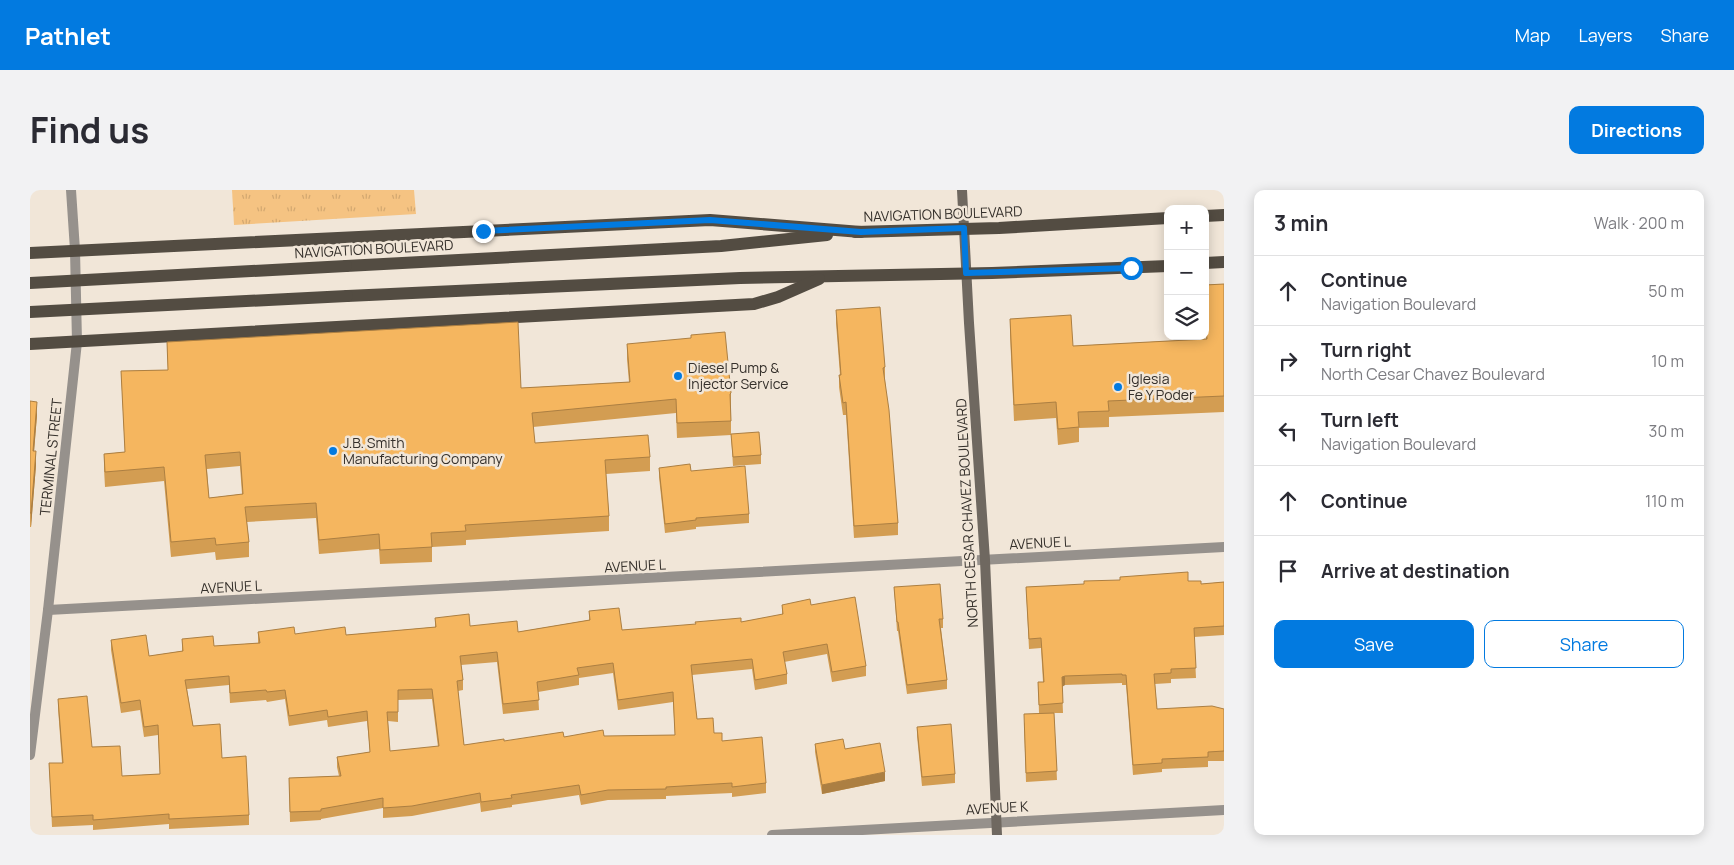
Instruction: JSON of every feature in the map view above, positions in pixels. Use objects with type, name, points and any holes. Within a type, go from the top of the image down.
[{"type":"main road","points":[[1209,216],[1224,215]]},
{"type":"main road","name":"NAVIGATION BOULEVARD","points":[[30,283],[722,246],[861,232],[999,228],[1164,218]]},
{"type":"main road","points":[[30,253],[710,220],[861,232]]},
{"type":"main road","points":[[1209,263],[1224,262]]},
{"type":"main road","points":[[30,312],[730,278],[1164,266]]},
{"type":"main road","points":[[30,344],[754,304],[778,297],[824,276]]},
{"type":"street","name":"TERMINAL STREET","points":[[30,755],[77,342],[75,250],[71,190]]},
{"type":"street","name":"NORTH CESAR CHAVEZ BOULEVARD","points":[[962,190],[985,560],[997,835]]},
{"type":"street","name":"AVENUE L","points":[[48,610],[1224,547]]},
{"type":"street","name":"AVENUE K","points":[[772,835],[1224,810]]},
{"type":"green space","points":[[232,190],[414,190],[416,214],[234,225]]},
{"type":"building","name":"Iglesia Fe Y Poder","points":[[1224,284],[1224,396],[1108,401],[1109,411],[1078,412],[1079,427],[1058,429],[1056,402],[1014,405],[1010,319],[1071,315],[1073,346],[1209,340],[1209,285]]},
{"type":"building","points":[[880,307],[885,367],[883,368],[889,410],[898,523],[854,526],[846,402],[843,403],[839,375],[841,375],[836,310]]},
{"type":"building","points":[[518,322],[521,388],[630,382],[627,344],[691,338],[691,335],[725,332],[731,393],[731,421],[677,423],[676,399],[532,413],[535,443],[648,435],[650,457],[605,460],[609,516],[465,525],[466,531],[431,533],[432,547],[380,550],[379,534],[319,540],[316,503],[245,507],[249,542],[216,545],[215,538],[171,542],[164,467],[105,472],[104,454],[125,452],[121,371],[168,370],[167,342]],"holes":[[[240,452],[243,494],[209,498],[205,455]]]},
{"type":"building","points":[[30,401],[37,402],[33,451],[36,451],[31,513],[30,513]]},
{"type":"building","points":[[759,432],[761,455],[733,457],[731,434]]},
{"type":"building","points":[[690,464],[691,471],[745,466],[749,514],[696,518],[696,520],[665,524],[659,468]]},
{"type":"building","points":[[1188,572],[1188,581],[1201,581],[1201,584],[1224,582],[1224,626],[1194,628],[1196,668],[1171,669],[1171,673],[1154,674],[1157,709],[1212,706],[1224,709],[1224,751],[1208,752],[1208,757],[1162,759],[1162,763],[1133,765],[1126,675],[1062,677],[1063,703],[1039,705],[1038,682],[1044,682],[1041,638],[1029,639],[1026,587],[1084,584],[1084,581],[1120,580],[1120,577]]},
{"type":"building","points":[[940,584],[943,619],[939,619],[947,680],[907,685],[897,622],[894,587]]},
{"type":"building","points":[[855,597],[866,666],[832,672],[827,644],[783,652],[787,674],[755,680],[752,659],[691,665],[697,719],[713,718],[714,733],[722,733],[722,741],[762,737],[766,783],[732,787],[732,783],[666,787],[666,789],[608,790],[581,795],[579,785],[511,795],[512,798],[481,802],[480,793],[412,806],[383,808],[383,798],[321,809],[321,811],[290,812],[289,778],[341,776],[337,757],[370,752],[367,711],[328,717],[327,710],[289,716],[285,690],[230,693],[229,676],[185,680],[193,726],[220,724],[222,758],[246,756],[249,815],[169,819],[169,814],[93,820],[93,815],[52,817],[49,763],[63,763],[58,699],[87,696],[92,747],[120,746],[122,776],[160,774],[158,725],[144,727],[140,700],[121,703],[111,640],[146,635],[149,656],[183,651],[182,639],[213,636],[214,646],[260,643],[258,632],[294,627],[295,634],[345,627],[346,635],[436,627],[435,618],[469,614],[470,626],[517,621],[518,632],[590,620],[589,611],[619,608],[622,630],[741,618],[741,622],[783,614],[782,605],[810,599],[811,605]],"holes":[[[497,652],[503,704],[539,700],[537,682],[579,675],[577,668],[613,663],[618,700],[673,692],[675,735],[604,736],[603,730],[564,737],[563,732],[464,745],[457,681],[463,680],[460,656]],[[432,689],[439,746],[390,751],[387,712],[398,712],[398,690]]]},
{"type":"building","points":[[1054,713],[1057,771],[1026,773],[1024,714]]},
{"type":"building","points":[[951,724],[955,774],[922,777],[917,727]]},
{"type":"building","points":[[843,739],[845,749],[880,743],[885,772],[822,785],[815,744]]},
{"type":"place","name":"Diesel Pump & Injector Service","points":[[678,376]]},
{"type":"place","name":"Iglesia Fe Y Poder","points":[[1118,387]]},
{"type":"place","name":"J.B. Smith Manufacturing Company","points":[[333,451]]},
{"type":"route","points":[[483,231],[710,220],[861,232],[964,228],[966,273],[1131,268]]}]
